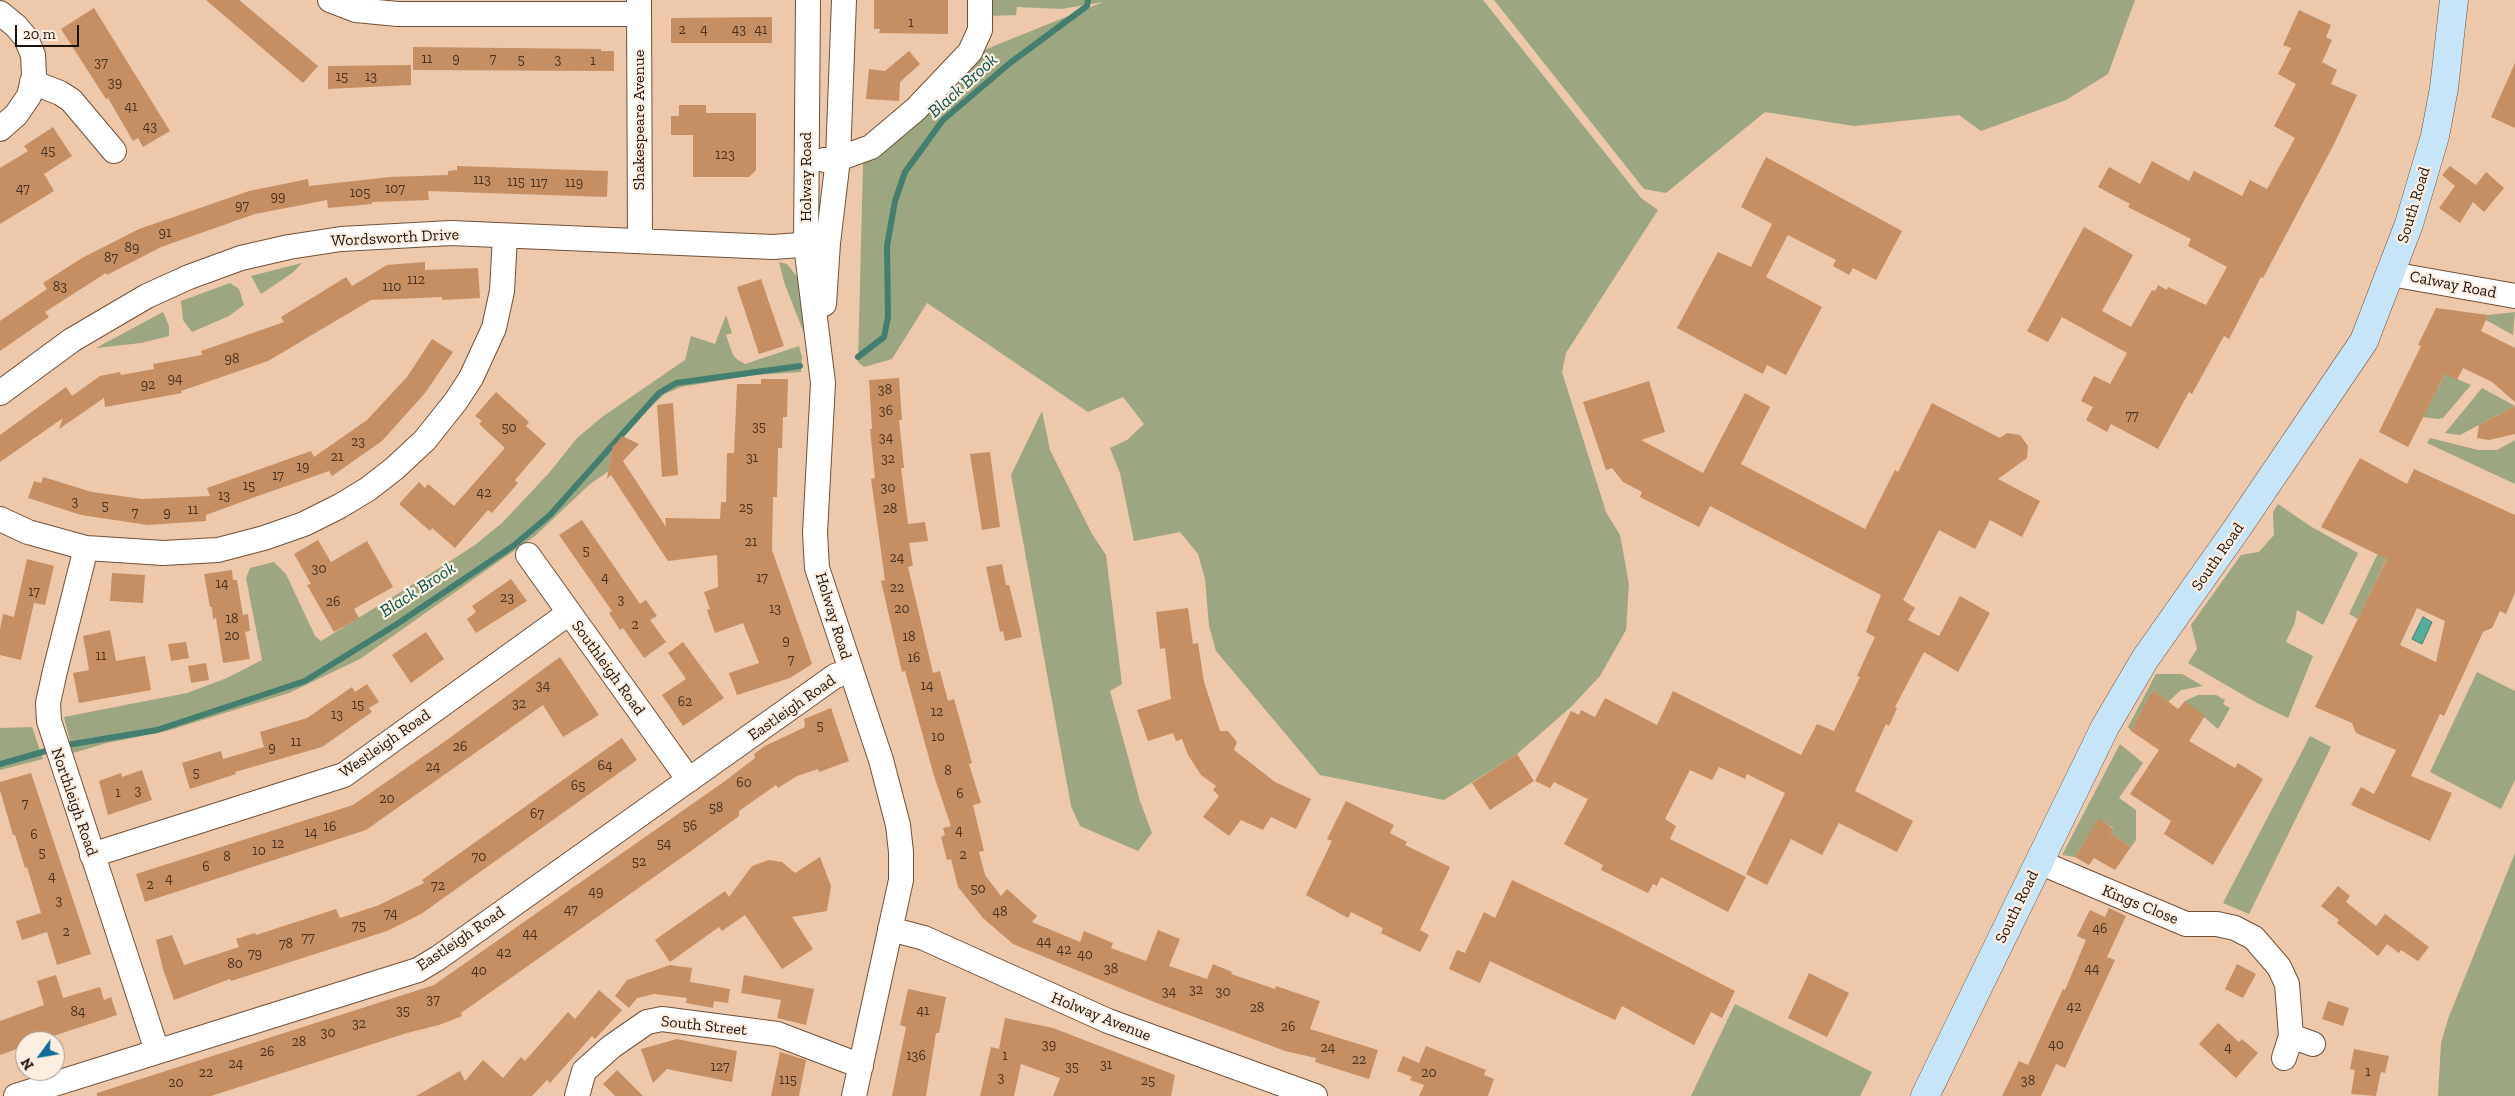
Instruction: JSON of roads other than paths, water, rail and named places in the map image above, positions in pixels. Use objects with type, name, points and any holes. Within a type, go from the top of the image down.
[{"type":"main road","name":"South Road","points":[[1925,1096],[2105,727],[2145,659],[2244,519],[2364,340],[2409,224],[2435,136],[2444,88],[2454,0]]},
{"type":"street","points":[[330,0],[356,10],[398,14],[639,7]]},
{"type":"street","name":"Holway Road","points":[[808,0],[806,161],[817,244],[823,383],[815,533],[817,568],[881,760],[898,825],[901,880],[890,929]]},
{"type":"street","name":"Holway Road","points":[[817,244],[838,159],[844,0]]},
{"type":"street","points":[[806,161],[838,159],[871,147],[916,109],[970,52],[980,30],[980,0]]},
{"type":"street","name":"Shakespeare Avenue","points":[[639,7],[640,240]]},
{"type":"street","points":[[0,13],[16,26],[26,38],[33,56],[32,82],[29,96],[16,115],[0,129]]},
{"type":"street","points":[[32,82],[66,97],[82,126],[114,151]]},
{"type":"street","name":"Wordsworth Drive","points":[[0,393],[72,340],[122,310],[189,277],[241,258],[341,238],[444,234],[640,240],[773,247],[817,244]]},
{"type":"street","points":[[0,519],[28,532],[86,548],[163,553],[218,550],[264,538],[304,524],[368,489],[425,440],[456,401],[471,378],[494,328],[502,291],[504,236]]},
{"type":"street","name":"Calway Road","points":[[2391,274],[2515,296]]},
{"type":"street","name":"Northleigh Road","points":[[86,548],[48,703],[52,736],[157,1051]]},
{"type":"street","name":"Southleigh Road","points":[[528,555],[689,780]]},
{"type":"street","name":"Westleigh Road","points":[[92,856],[344,775],[569,613]]},
{"type":"street","name":"Eastleigh Road","points":[[16,1096],[418,970],[438,958],[835,676],[850,671]]},
{"type":"street","name":"Kings Close","points":[[2039,862],[2186,924],[2217,924],[2235,928],[2254,938],[2279,967],[2286,984],[2287,1047],[2313,1044]]},
{"type":"street","points":[[854,1096],[890,929]]},
{"type":"street","name":"Holway Avenue","points":[[890,929],[924,938],[1108,1021],[1315,1096]]},
{"type":"street","name":"South Street","points":[[577,1096],[584,1072],[604,1053],[647,1022],[662,1019],[777,1034],[861,1066]]},
{"type":"water","points":[[2423,617],[2432,622],[2422,644],[2412,639]]},
{"type":"waterway","name":"Black Brook","points":[[858,357],[884,337],[888,317],[887,246],[895,201],[905,172],[943,120],[1010,63],[1087,6],[1088,0]]},
{"type":"waterway","name":"Black Brook","points":[[0,764],[67,745],[157,730],[305,681],[397,624],[513,546],[550,515],[659,393],[676,383],[800,366]]}]
